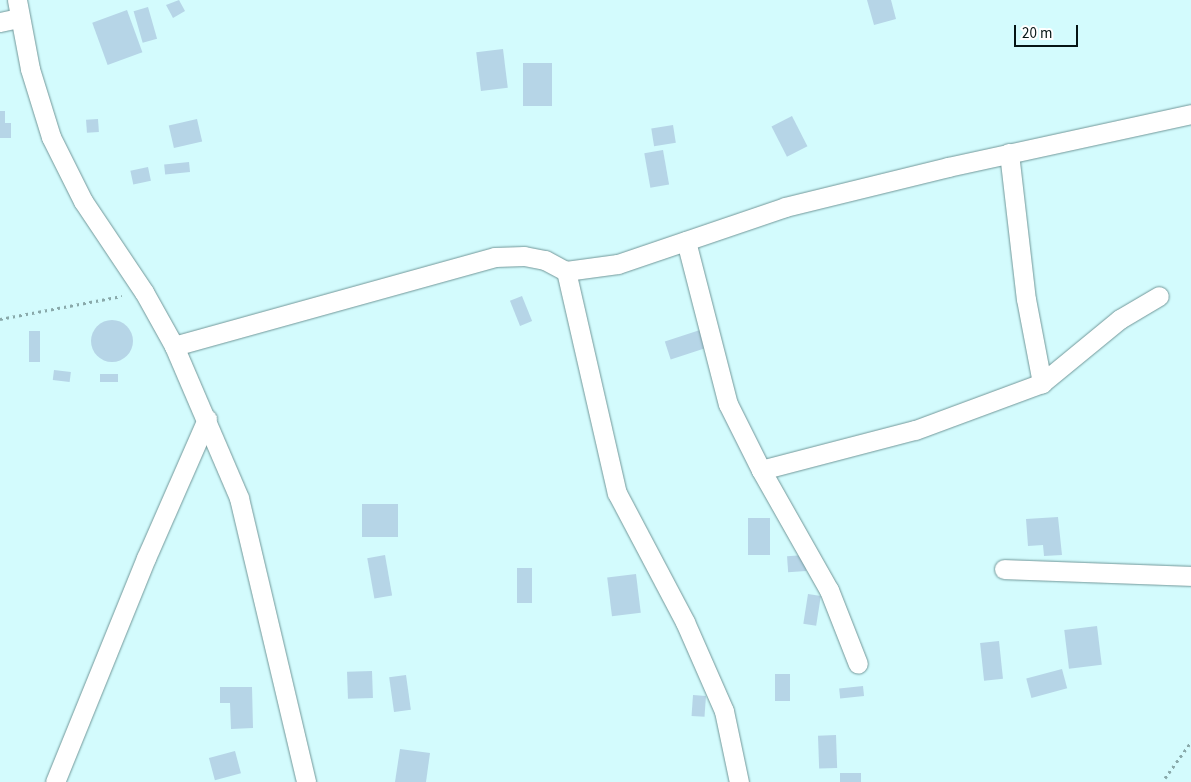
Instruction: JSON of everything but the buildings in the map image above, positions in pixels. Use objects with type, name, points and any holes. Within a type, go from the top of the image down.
[{"type":"street","points":[[0,22],[18,9],[30,69],[51,137],[83,201],[144,292],[174,346],[239,498],[306,782]]},
{"type":"street","points":[[174,346],[495,257],[524,256],[546,260],[566,271],[618,264],[785,207],[1008,153],[1191,114]]},
{"type":"street","points":[[1008,153],[1026,299],[1042,383]]},
{"type":"street","points":[[686,240],[728,404],[761,470],[829,590],[858,664]]},
{"type":"street","points":[[566,271],[617,493],[686,622],[724,711],[739,782]]},
{"type":"street","points":[[761,470],[915,430],[1042,383],[1120,319],[1159,296]]},
{"type":"street","points":[[55,782],[146,558],[207,420]]},
{"type":"street","points":[[1004,569],[1191,576]]},
{"type":"path","points":[[0,319],[144,292]]},
{"type":"path","points":[[1165,778],[1191,742]]}]
